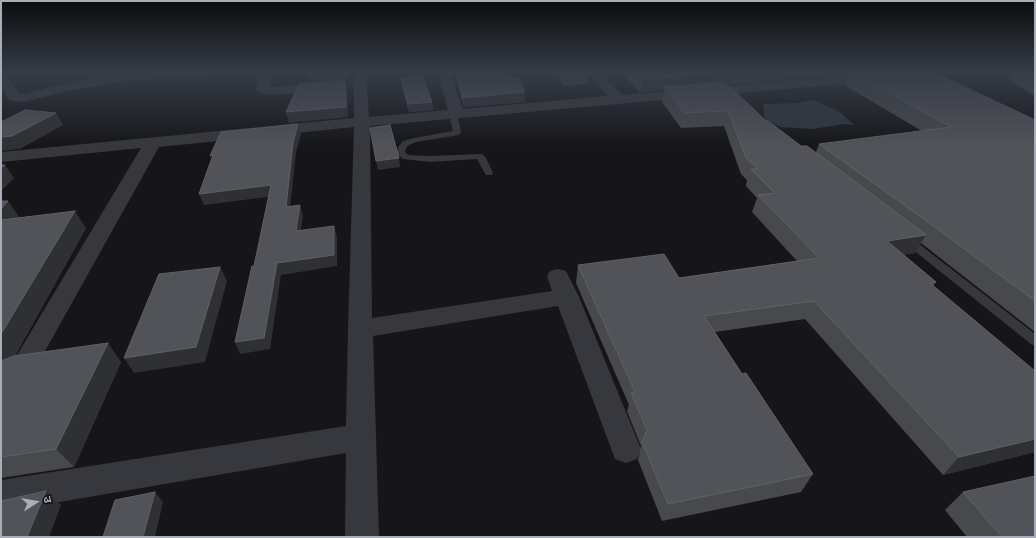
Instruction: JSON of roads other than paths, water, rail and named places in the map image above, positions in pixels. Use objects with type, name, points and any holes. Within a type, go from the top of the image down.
[{"type":"street","points":[[355,98],[362,122],[360,329],[362,537]]},
{"type":"street","points":[[451,98],[455,114]]},
{"type":"street","points":[[1,157],[629,98]]},
{"type":"street","points":[[1,375],[18,369],[26,362],[152,144]]},
{"type":"street","points":[[360,329],[562,287],[626,449]]},
{"type":"street","points":[[1,496],[361,437]]},
{"type":"lane","points":[[455,114],[458,131],[456,133],[414,140],[406,143],[402,147],[401,153],[406,157],[425,158],[479,156],[482,158],[488,173]]},
{"type":"lane","points":[[899,233],[1035,341]]}]
